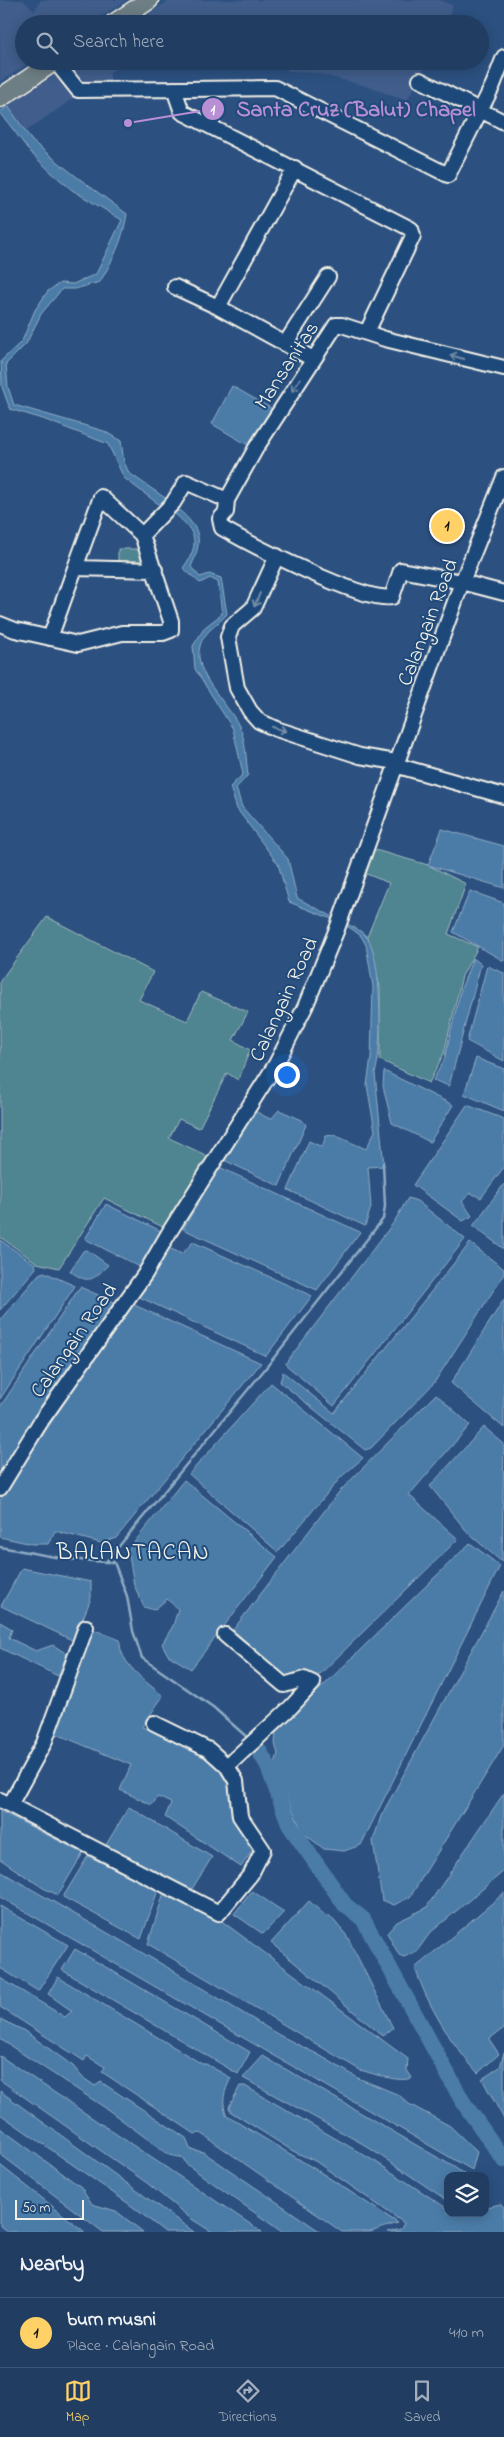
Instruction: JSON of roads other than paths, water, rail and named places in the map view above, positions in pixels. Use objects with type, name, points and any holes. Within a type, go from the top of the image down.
[{"type":"main road","points":[[126,15],[148,0]]},
{"type":"main road","points":[[1,97],[42,70]]},
{"type":"street","points":[[62,70],[78,90],[275,88],[448,175],[493,85],[504,57]]},
{"type":"street","points":[[420,80],[504,122]]},
{"type":"street","points":[[174,90],[182,112],[295,168],[411,229],[413,236],[367,332]]},
{"type":"street","points":[[218,308],[295,168]]},
{"type":"street","points":[[285,344],[328,277]]},
{"type":"street","points":[[175,287],[313,359]]},
{"type":"street","name":"Mansanitas","points":[[277,556],[222,528],[220,519],[226,512],[227,500],[256,448],[336,325],[504,368]]},
{"type":"street","name":"Calangain Road","points":[[0,1488],[41,1422],[145,1274],[170,1231],[276,1064],[305,1008],[338,924],[462,582],[504,477]]},
{"type":"street","points":[[142,535],[170,507],[186,482],[227,500]]},
{"type":"street","points":[[0,624],[15,630],[50,638],[78,644],[122,633],[163,633],[171,630],[171,621],[142,535],[101,497],[50,638]]},
{"type":"street","points":[[504,594],[462,582],[401,570],[392,597],[385,598],[322,578],[277,556],[254,608],[232,626],[228,637],[237,688],[250,711],[259,721],[276,729],[360,756],[396,764],[504,796]]},
{"type":"street","points":[[76,568],[155,570]]},
{"type":"street","points":[[86,1627],[44,1743],[5,1803],[219,1913],[251,1874],[263,1850],[240,1816],[236,1781],[227,1766],[209,1750],[154,1723]]},
{"type":"street","points":[[225,1636],[284,1685],[304,1679],[313,1683],[227,1766]]},
{"type":"waterway","points":[[249,1739],[213,1707],[142,1658],[133,1631],[127,1596],[114,1562],[106,1562],[265,1369],[383,1219],[385,1206],[383,1163]]},
{"type":"waterway","points":[[0,1547],[66,1559],[106,1562]]},
{"type":"waterway","points":[[254,1743],[267,1764],[290,1826],[345,1905],[363,1919],[463,2102],[504,2160]]},
{"type":"place","name":"Santa Cruz (Balut) Chapel","points":[[128,123]]},
{"type":"place","name":"burn musni","points":[[447,526]]},
{"type":"district","name":"BALANTACAN","points":[[133,1551]]}]
